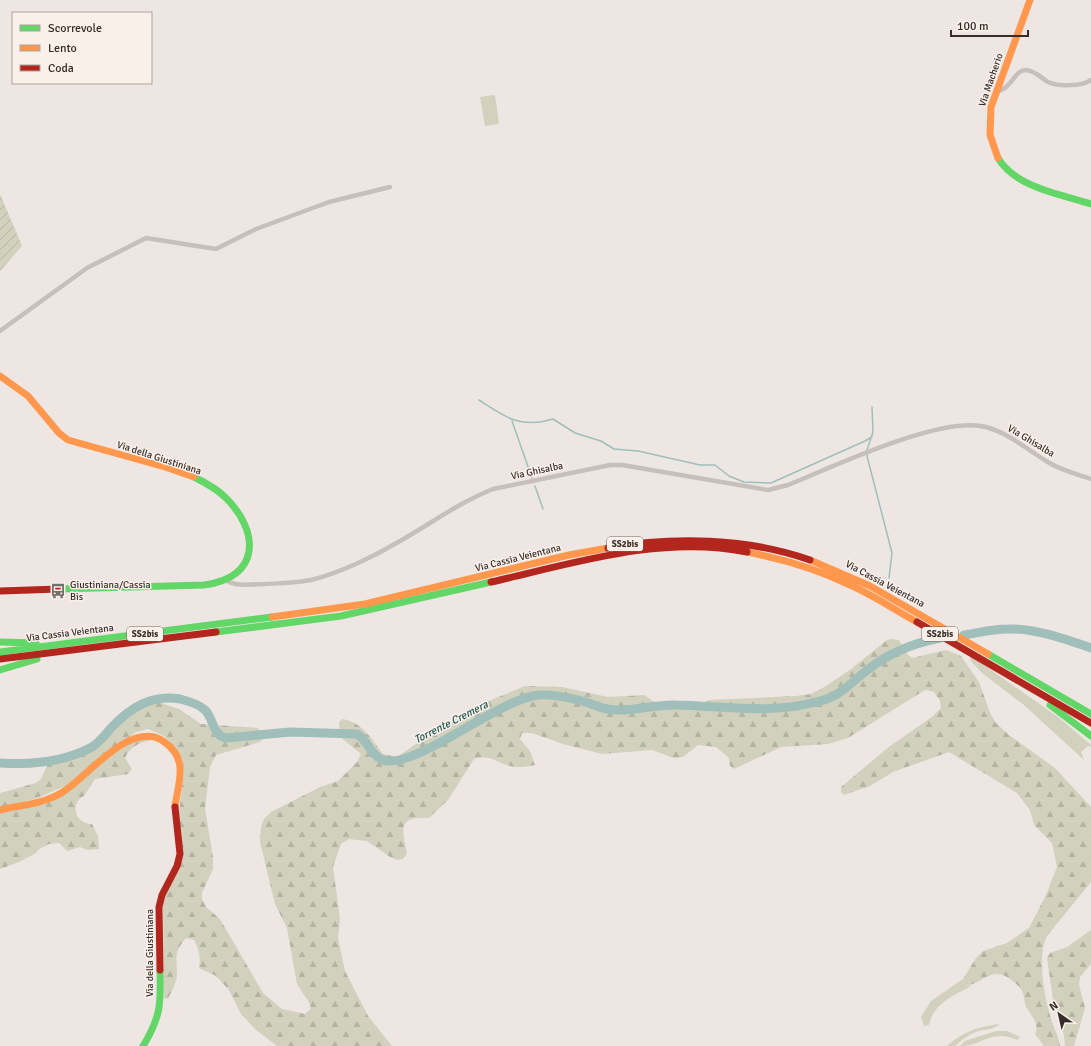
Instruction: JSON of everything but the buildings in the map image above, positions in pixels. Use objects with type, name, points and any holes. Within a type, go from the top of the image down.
[{"type":"main road","name":"Via Macherio","points":[[1030,0],[990,112],[988,127],[993,148],[1003,165],[1017,177],[1091,204]]},
{"type":"main road","name":"Via della Giustiniana","points":[[0,376],[28,396],[59,433],[68,440],[183,474],[212,486],[223,495],[244,525],[248,535],[249,546],[247,559],[243,568],[227,581],[204,585],[0,591]]},
{"type":"main road","name":"Via Cassia Veientana","points":[[0,652],[340,612],[592,550],[643,542],[678,539],[741,543],[788,553],[857,579],[980,653],[1016,670]]},
{"type":"main road","name":"Via Cassia Veientana","points":[[0,659],[330,613]]},
{"type":"main road","points":[[0,642],[67,644]]},
{"type":"main road","points":[[0,670],[62,651]]},
{"type":"main road","name":"Via Cassia Veientana","points":[[980,653],[1015,679]]},
{"type":"main road","points":[[1016,670],[1091,707]]},
{"type":"main road","points":[[1016,670],[1091,714]]},
{"type":"main road","points":[[1015,679],[1091,723]]},
{"type":"main road","points":[[1015,679],[1091,736]]},
{"type":"main road","name":"Via della Giustiniana","points":[[0,810],[51,798],[63,793],[128,740],[137,736],[149,735],[159,738],[166,742],[172,749],[181,772],[175,810],[180,854],[178,864],[166,887],[160,904],[160,1007],[153,1029],[143,1046]]},
{"type":"street","points":[[997,91],[1007,87],[1017,73],[1024,70],[1035,72],[1053,84],[1082,84],[1091,80]]},
{"type":"street","points":[[0,331],[87,268],[146,238],[216,249],[256,229],[329,202],[390,187]]},
{"type":"street","name":"Via Ghisalba","points":[[227,581],[233,584],[260,584],[287,583],[318,578],[336,572],[392,546],[445,512],[493,489],[599,467],[622,464],[768,490],[788,485],[909,438],[943,428],[960,425],[978,426],[994,430],[1022,444],[1047,462],[1091,480]]},
{"type":"green space","points":[[495,95],[499,124],[485,126],[480,97]]},
{"type":"green space","points":[[0,194],[22,246],[0,271]]},
{"type":"green space","points":[[887,640],[899,640],[907,654],[912,658],[946,650],[961,656],[979,682],[990,713],[996,723],[1009,735],[1055,768],[1091,807],[1091,882],[1047,936],[1042,955],[1044,991],[1049,1013],[1060,1046],[1044,1046],[1035,1034],[1036,1023],[1026,1006],[1024,995],[1016,983],[1008,977],[996,974],[987,976],[976,983],[964,985],[963,979],[976,958],[983,951],[1007,943],[1029,928],[1046,895],[1057,867],[1052,843],[1034,825],[1030,810],[1017,793],[949,752],[893,772],[870,786],[844,795],[841,792],[841,787],[890,746],[932,717],[941,708],[940,701],[934,692],[925,690],[848,738],[828,744],[781,747],[734,769],[730,766],[729,758],[716,747],[698,745],[683,757],[674,758],[652,750],[602,754],[563,744],[532,733],[522,733],[520,739],[530,751],[535,765],[516,767],[485,757],[474,759],[448,800],[429,818],[411,819],[404,826],[403,831],[407,854],[403,859],[398,860],[390,857],[367,841],[349,839],[341,844],[333,867],[340,919],[338,938],[345,971],[368,1016],[392,1046],[277,1046],[255,1029],[241,1014],[229,990],[216,976],[199,968],[200,957],[194,940],[186,938],[177,952],[177,978],[175,984],[168,999],[164,998],[163,904],[168,887],[180,867],[179,811],[184,771],[182,760],[175,747],[164,736],[148,729],[136,732],[65,786],[35,799],[0,807],[0,793],[36,783],[41,779],[48,764],[53,761],[75,756],[96,747],[103,742],[113,724],[128,713],[151,703],[158,702],[179,709],[201,724],[258,728],[263,737],[260,742],[216,755],[210,767],[205,809],[213,857],[213,869],[202,893],[202,899],[206,907],[220,919],[263,993],[282,1009],[305,1014],[311,1009],[309,1002],[297,984],[287,928],[275,904],[260,842],[261,827],[264,819],[271,812],[320,787],[338,781],[357,762],[361,754],[340,737],[339,722],[342,719],[356,724],[366,732],[383,754],[397,757],[442,726],[491,700],[525,686],[562,687],[608,697],[644,695],[656,703],[700,705],[708,700],[796,696],[811,694],[826,686],[851,669]]},
{"type":"green space","points":[[971,656],[1058,717],[1091,745],[1091,747],[1088,746],[1081,752],[1084,760],[1024,705],[982,673],[970,660]]},
{"type":"green space","points":[[133,739],[149,739],[149,741],[135,746],[127,754],[125,758],[132,769],[128,774],[95,779],[85,794],[77,802],[76,810],[78,818],[88,824],[92,824],[98,836],[99,849],[87,850],[80,847],[67,851],[59,843],[49,844],[19,862],[0,869],[0,812],[47,800]]},
{"type":"green space","points":[[1091,930],[1091,964],[1080,977],[1079,985],[1085,1008],[1074,1046],[1065,1046],[1064,1035],[1053,999],[1047,958],[1050,953],[1067,947]]},
{"type":"green space","points":[[963,979],[964,985],[971,986],[957,993],[939,1006],[931,1018],[929,1025],[924,1026],[921,1017],[931,1001]]},
{"type":"green space","points":[[1000,1024],[970,1035],[955,1046],[947,1046],[972,1030]]},
{"type":"green space","points":[[996,1031],[1007,1031],[1020,1037],[1018,1040],[1001,1036],[987,1038],[975,1043],[960,1046],[965,1041]]},
{"type":"waterway","points":[[479,400],[497,412],[513,420],[531,423],[553,419],[575,433],[601,441],[614,449],[638,451],[700,465],[715,465],[729,476],[744,482],[771,483],[872,437]]},
{"type":"waterway","points":[[872,407],[873,432],[867,450],[867,456],[892,553],[889,578]]},
{"type":"waterway","points":[[512,421],[532,478]]},
{"type":"waterway","points":[[535,486],[543,509]]},
{"type":"waterway","name":"Torrente Cremera","points":[[964,635],[1007,629],[1028,630],[1071,641],[1091,648]]},
{"type":"waterway","name":"Torrente Cremera","points":[[0,763],[35,763],[58,759],[81,752],[98,743],[118,721],[142,704],[169,698],[180,699],[197,704],[203,708],[208,714],[218,734],[226,738],[290,732],[357,734],[379,758],[383,760],[397,760],[415,755],[502,708],[522,699],[539,695],[569,698],[612,710],[631,710],[668,705],[761,709],[795,706],[822,701],[842,691],[874,665],[892,654],[911,646],[940,638]]},
{"type":"traffic: fast","points":[[998,158],[1006,168],[1027,183],[1053,193],[1091,204]]},
{"type":"traffic: fast","points":[[59,589],[204,585],[223,581],[236,573],[245,563],[249,551],[249,538],[244,524],[236,510],[225,497],[214,488],[194,477]]},
{"type":"traffic: fast","points":[[216,632],[341,616],[491,582]]},
{"type":"traffic: fast","points":[[0,652],[272,617]]},
{"type":"traffic: fast","points":[[0,642],[36,643]]},
{"type":"traffic: fast","points":[[988,654],[1091,714]]},
{"type":"traffic: fast","points":[[0,670],[37,659]]},
{"type":"traffic: fast","points":[[1050,705],[1091,736]]},
{"type":"traffic: fast","points":[[143,1046],[149,1036],[159,1010],[160,970]]},
{"type":"traffic: slow","points":[[998,158],[990,135],[991,107],[1030,0]]},
{"type":"traffic: slow","points":[[0,376],[28,396],[59,433],[68,440],[165,467],[194,477]]},
{"type":"traffic: slow","points":[[272,617],[365,604],[569,555],[608,548]]},
{"type":"traffic: slow","points":[[747,552],[787,561],[838,579],[867,593],[917,622]]},
{"type":"traffic: slow","points":[[810,560],[870,586],[988,654]]},
{"type":"traffic: slow","points":[[0,810],[39,802],[54,797],[71,786],[109,753],[123,744],[137,738],[150,736],[163,741],[177,755],[180,780],[175,807]]},
{"type":"traffic: jam","points":[[608,548],[659,542],[710,541],[761,547],[810,560]]},
{"type":"traffic: jam","points":[[491,582],[586,560],[650,549],[682,547],[714,548],[747,552]]},
{"type":"traffic: jam","points":[[0,591],[59,589]]},
{"type":"traffic: jam","points":[[917,622],[1091,723]]},
{"type":"traffic: jam","points":[[0,659],[216,632]]},
{"type":"traffic: jam","points":[[160,970],[159,907],[162,895],[177,866],[180,854],[175,807]]},
{"type":"place","name":"Giustiniana/Cassia Bis","points":[[58,591]]}]
